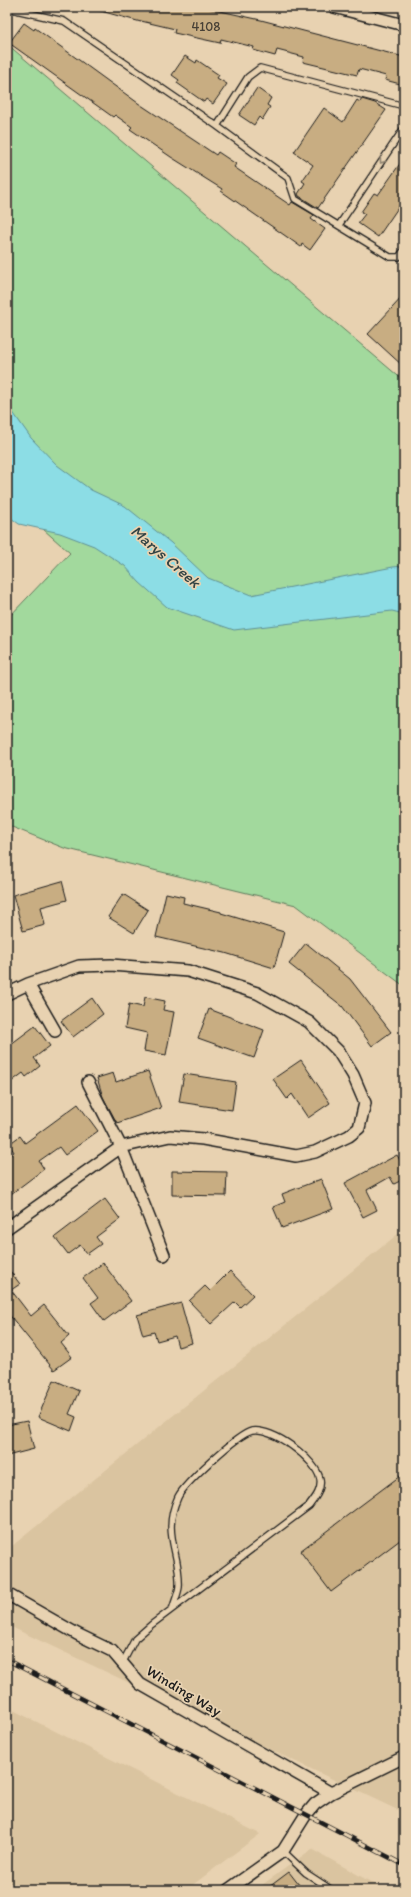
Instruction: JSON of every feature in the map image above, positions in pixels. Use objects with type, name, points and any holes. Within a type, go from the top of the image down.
[{"type":"street","points":[[334,7],[404,25]]},
{"type":"street","points":[[7,994],[28,984],[79,966],[111,964],[188,972],[257,993],[309,1022],[338,1051],[353,1075],[365,1103],[359,1128],[349,1136],[315,1152],[296,1156],[203,1139],[170,1136],[121,1147],[7,1228]]},
{"type":"street","points":[[28,984],[55,1031]]},
{"type":"street","points":[[88,1082],[121,1147],[164,1254]]},
{"type":"street","name":"Winding Way","points":[[7,1594],[77,1634],[112,1651],[123,1662],[140,1684],[331,1794]]},
{"type":"street","points":[[228,1890],[283,1851],[305,1816],[315,1804],[331,1794],[404,1757]]},
{"type":"lane","points":[[7,8],[64,21],[217,126],[288,178],[295,199],[339,224],[390,257],[399,257],[404,250]]},
{"type":"lane","points":[[217,126],[248,76],[260,68],[404,106]]},
{"type":"lane","points":[[339,224],[404,128]]},
{"type":"lane","points":[[123,1662],[135,1639],[173,1607],[304,1512],[313,1501],[320,1489],[318,1473],[305,1458],[281,1439],[268,1432],[260,1430],[244,1434],[194,1477],[179,1496],[170,1524],[170,1534],[179,1585],[173,1607]]},
{"type":"lane","points":[[283,1851],[306,1873],[332,1890]]},
{"type":"shaded area","points":[[404,1229],[404,1813],[7,1625],[7,1550]]},
{"type":"shaded area","points":[[7,1707],[260,1834],[186,1890],[7,1890]]},
{"type":"shaded area","points":[[312,1849],[385,1890],[255,1890]]},
{"type":"green space","points":[[7,44],[404,381],[404,986],[296,905],[64,848],[7,825],[7,619],[70,553],[7,497]]},
{"type":"water","name":"Marys Creek","points":[[7,404],[31,438],[57,465],[91,490],[125,506],[171,543],[208,578],[251,595],[404,566],[404,614],[392,611],[234,630],[167,607],[139,582],[125,566],[94,546],[60,533],[19,524],[7,515]]},
{"type":"building","points":[[97,7],[202,7],[261,20],[404,57],[404,85],[385,80],[386,76],[359,69],[357,75],[303,62],[304,57],[277,50],[275,56],[253,50],[254,47],[221,39],[220,43],[174,33],[175,29],[141,22],[97,10]]},
{"type":"building","points":[[24,23],[34,30],[35,28],[138,103],[216,155],[218,152],[236,164],[234,167],[290,205],[292,202],[314,215],[311,219],[325,229],[310,250],[302,244],[301,247],[221,191],[222,189],[130,129],[132,127],[115,115],[113,117],[9,43]]},
{"type":"building","points":[[185,56],[196,63],[197,60],[219,75],[217,78],[227,84],[213,104],[206,99],[204,102],[177,83],[179,80],[172,75]]},
{"type":"building","points":[[257,88],[271,98],[267,105],[270,107],[262,120],[259,117],[254,125],[239,115]]},
{"type":"building","points":[[362,99],[375,103],[386,110],[318,208],[298,194],[305,183],[302,181],[313,165],[294,152],[324,108],[343,122],[357,100],[360,102]]},
{"type":"building","points":[[404,158],[404,199],[378,237],[358,223],[365,214],[361,212],[374,193],[378,195]]},
{"type":"building","points":[[404,295],[404,319],[399,324],[404,329],[404,367],[368,334]]},
{"type":"building","points":[[62,881],[67,900],[41,907],[45,925],[23,931],[13,895]]},
{"type":"building","points":[[166,893],[184,897],[183,903],[221,912],[284,932],[274,968],[225,953],[156,937]]},
{"type":"building","points":[[123,894],[148,910],[134,933],[108,917]]},
{"type":"building","points":[[306,943],[350,979],[391,1032],[372,1046],[342,1006],[289,964]]},
{"type":"building","points":[[145,997],[165,1001],[163,1010],[174,1012],[166,1055],[144,1051],[147,1033],[125,1028],[129,1004],[143,1007]]},
{"type":"building","points":[[92,998],[103,1014],[73,1037],[61,1021]]},
{"type":"building","points":[[209,1009],[264,1030],[254,1058],[198,1038]]},
{"type":"building","points":[[35,1026],[50,1046],[34,1058],[40,1066],[26,1077],[23,1073],[7,1085],[7,1047]]},
{"type":"building","points":[[301,1060],[330,1103],[308,1118],[292,1094],[287,1099],[273,1079]]},
{"type":"building","points":[[148,1071],[161,1108],[117,1123],[103,1097],[97,1078],[113,1073],[116,1082]]},
{"type":"building","points":[[184,1074],[236,1082],[232,1110],[179,1102]]},
{"type":"building","points":[[78,1104],[98,1131],[65,1155],[59,1147],[39,1161],[44,1169],[7,1197],[7,1158],[14,1152],[9,1144],[20,1136],[25,1143]]},
{"type":"building","points":[[397,1155],[404,1167],[404,1179],[394,1184],[390,1177],[367,1190],[377,1210],[363,1217],[345,1183]]},
{"type":"building","points":[[172,1171],[227,1172],[226,1196],[172,1195]]},
{"type":"building","points":[[321,1179],[333,1209],[282,1228],[273,1207],[285,1202],[282,1194]]},
{"type":"building","points":[[105,1199],[120,1219],[96,1237],[101,1244],[87,1254],[80,1245],[68,1254],[55,1237]]},
{"type":"building","points":[[103,1263],[131,1301],[104,1321],[91,1303],[98,1298],[83,1278]]},
{"type":"building","points":[[7,1267],[20,1284],[11,1290],[31,1316],[44,1305],[69,1336],[61,1343],[72,1357],[54,1370],[7,1312]]},
{"type":"building","points":[[230,1271],[253,1295],[240,1307],[235,1302],[211,1324],[189,1301],[205,1286],[210,1291]]},
{"type":"building","points":[[181,1303],[192,1343],[178,1347],[175,1336],[157,1341],[154,1332],[143,1335],[137,1315]]},
{"type":"building","points":[[54,1380],[79,1391],[69,1414],[76,1417],[71,1431],[38,1417]]},
{"type":"building","points":[[27,1421],[34,1449],[7,1456],[7,1425]]},
{"type":"building","points":[[404,1473],[404,1537],[331,1592],[300,1551]]},
{"type":"building","points":[[289,1872],[303,1890],[265,1890]]},
{"type":"railway","points":[[7,1660],[404,1865]]}]
